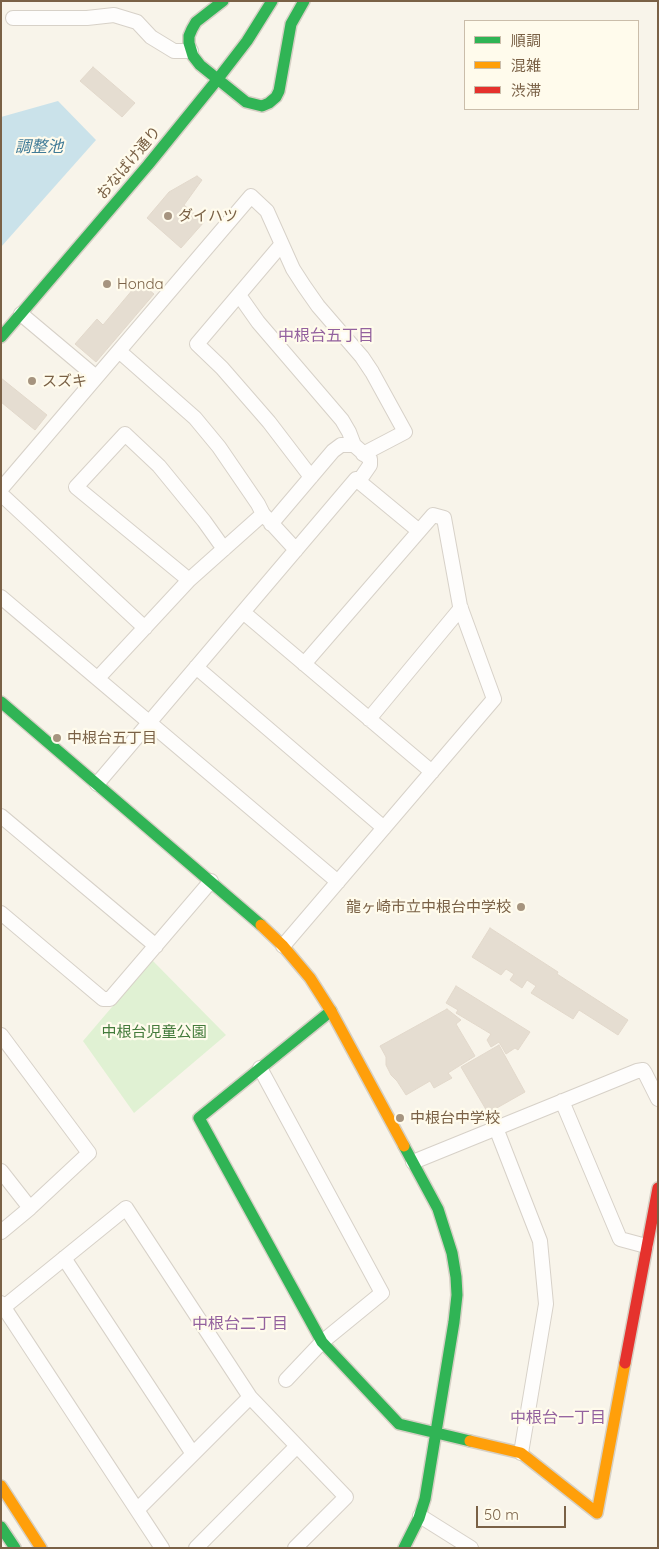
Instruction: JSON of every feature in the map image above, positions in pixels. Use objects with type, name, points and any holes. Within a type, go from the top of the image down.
[{"type":"street","points":[[223,1],[196,22],[189,36],[191,51],[200,65],[217,80],[246,102],[262,106],[276,97],[279,90],[291,24],[304,1]]},
{"type":"street","name":"おなばけ通り","points":[[1,338],[148,165],[217,80],[247,41],[272,1]]},
{"type":"street","points":[[13,18],[87,18],[114,15],[137,22],[151,37],[174,51],[191,51]]},
{"type":"street","points":[[1,489],[251,196],[267,211],[293,269],[318,306],[362,357],[405,432],[359,450],[341,445],[333,451],[311,477],[267,519],[224,549],[189,580],[98,678]]},
{"type":"street","points":[[281,245],[197,344],[222,368],[269,422],[311,477]]},
{"type":"street","points":[[239,295],[258,322],[342,420],[359,450],[370,459],[370,465],[359,481]]},
{"type":"street","points":[[21,314],[96,378]]},
{"type":"street","points":[[120,350],[195,418],[219,447],[267,519],[296,550]]},
{"type":"street","points":[[189,580],[76,487],[125,434],[159,466],[204,521],[224,549]]},
{"type":"street","points":[[97,784],[356,479],[418,531]]},
{"type":"street","points":[[1,494],[144,628]]},
{"type":"street","points":[[283,946],[494,699],[461,608],[444,518],[433,515],[304,664]]},
{"type":"street","points":[[1,597],[338,882]]},
{"type":"street","points":[[369,719],[461,608]]},
{"type":"street","points":[[243,612],[432,772]]},
{"type":"street","points":[[196,667],[384,828]]},
{"type":"street","points":[[1,702],[211,881],[283,946],[310,978],[332,1010],[438,1209],[452,1253],[457,1295],[425,1499],[420,1516],[404,1548]]},
{"type":"street","points":[[1,816],[156,946]]},
{"type":"street","points":[[1,913],[103,999],[110,999],[211,881]]},
{"type":"street","points":[[332,1010],[199,1118],[322,1342],[399,1424],[521,1454],[597,1513],[658,1188]]},
{"type":"street","points":[[1,1035],[89,1153],[30,1208],[1,1232]]},
{"type":"street","points":[[260,1068],[382,1293],[322,1342],[286,1380]]},
{"type":"street","points":[[414,1162],[637,1070],[643,1070],[658,1099]]},
{"type":"street","points":[[562,1101],[620,1240],[646,1246]]},
{"type":"street","points":[[496,1128],[540,1241],[546,1304],[521,1454]]},
{"type":"street","points":[[1,1171],[30,1208]]},
{"type":"street","points":[[162,1548],[3,1305],[126,1208],[250,1397],[346,1497],[295,1548]]},
{"type":"street","points":[[64,1258],[193,1454]]},
{"type":"street","points":[[137,1510],[250,1397]]},
{"type":"street","points":[[196,1548],[297,1446]]},
{"type":"street","points":[[1,1486],[41,1548]]},
{"type":"street","points":[[420,1516],[471,1548]]},
{"type":"street","points":[[1,1527],[15,1548]]},
{"type":"green space","name":"中根台児童公園","points":[[152,960],[226,1035],[134,1113],[83,1041]]},
{"type":"water","name":"調整池","points":[[58,101],[96,140],[1,247],[1,117]]},
{"type":"building","points":[[93,67],[135,103],[122,117],[80,81]]},
{"type":"building","points":[[197,176],[202,180],[184,205],[204,222],[181,248],[147,218],[169,192]]},
{"type":"building","points":[[139,282],[154,294],[96,362],[75,344],[97,319],[103,325]]},
{"type":"building","points":[[1,378],[47,415],[35,430],[1,402]]},
{"type":"building","points":[[490,928],[628,1020],[618,1035],[579,1010],[573,1019],[531,993],[536,986],[527,980],[522,988],[510,980],[514,974],[506,969],[501,975],[472,957]]},
{"type":"building","points":[[456,986],[530,1032],[518,1050],[515,1048],[506,1054],[499,1042],[491,1047],[487,1040],[491,1034],[456,1013],[458,1010],[446,1003]]},
{"type":"building","points":[[447,1009],[461,1020],[456,1024],[475,1056],[448,1073],[452,1078],[434,1088],[430,1081],[406,1095],[391,1075],[386,1065],[386,1057],[380,1046]]},
{"type":"building","points":[[499,1045],[525,1092],[488,1113],[461,1067]]},
{"type":"traffic: fast","points":[[223,1],[196,22],[192,29],[189,43],[193,56],[200,65],[246,102],[262,106],[276,97],[279,91],[291,24],[304,1]]},
{"type":"traffic: fast","points":[[1,337],[148,165],[217,80],[247,41],[272,1]]},
{"type":"traffic: fast","points":[[1,702],[261,925]]},
{"type":"traffic: fast","points":[[331,1011],[199,1118],[322,1342],[399,1424],[470,1441]]},
{"type":"traffic: fast","points":[[404,1146],[438,1209],[452,1253],[457,1295],[425,1499],[419,1518],[404,1548]]},
{"type":"traffic: fast","points":[[1,1527],[15,1548]]},
{"type":"traffic: slow","points":[[261,925],[283,946],[310,978],[331,1011],[404,1146]]},
{"type":"traffic: slow","points":[[470,1441],[521,1453],[597,1513],[625,1363]]},
{"type":"traffic: slow","points":[[1,1486],[41,1548]]},
{"type":"traffic: jam","points":[[625,1363],[658,1188]]},
{"type":"place","name":"ダイハツ","points":[[168,216]]},
{"type":"place","name":"Honda","points":[[107,284]]},
{"type":"place","name":"スズキ","points":[[32,381]]},
{"type":"place","name":"中根台五丁目","points":[[57,738]]},
{"type":"place","name":"龍ヶ崎市立中根台中学校","points":[[521,907]]},
{"type":"place","name":"中根台中学校","points":[[400,1118]]},
{"type":"district","name":"中根台五丁目","points":[[326,336]]},
{"type":"district","name":"中根台二丁目","points":[[240,1324]]},
{"type":"district","name":"中根台一丁目","points":[[558,1418]]}]
